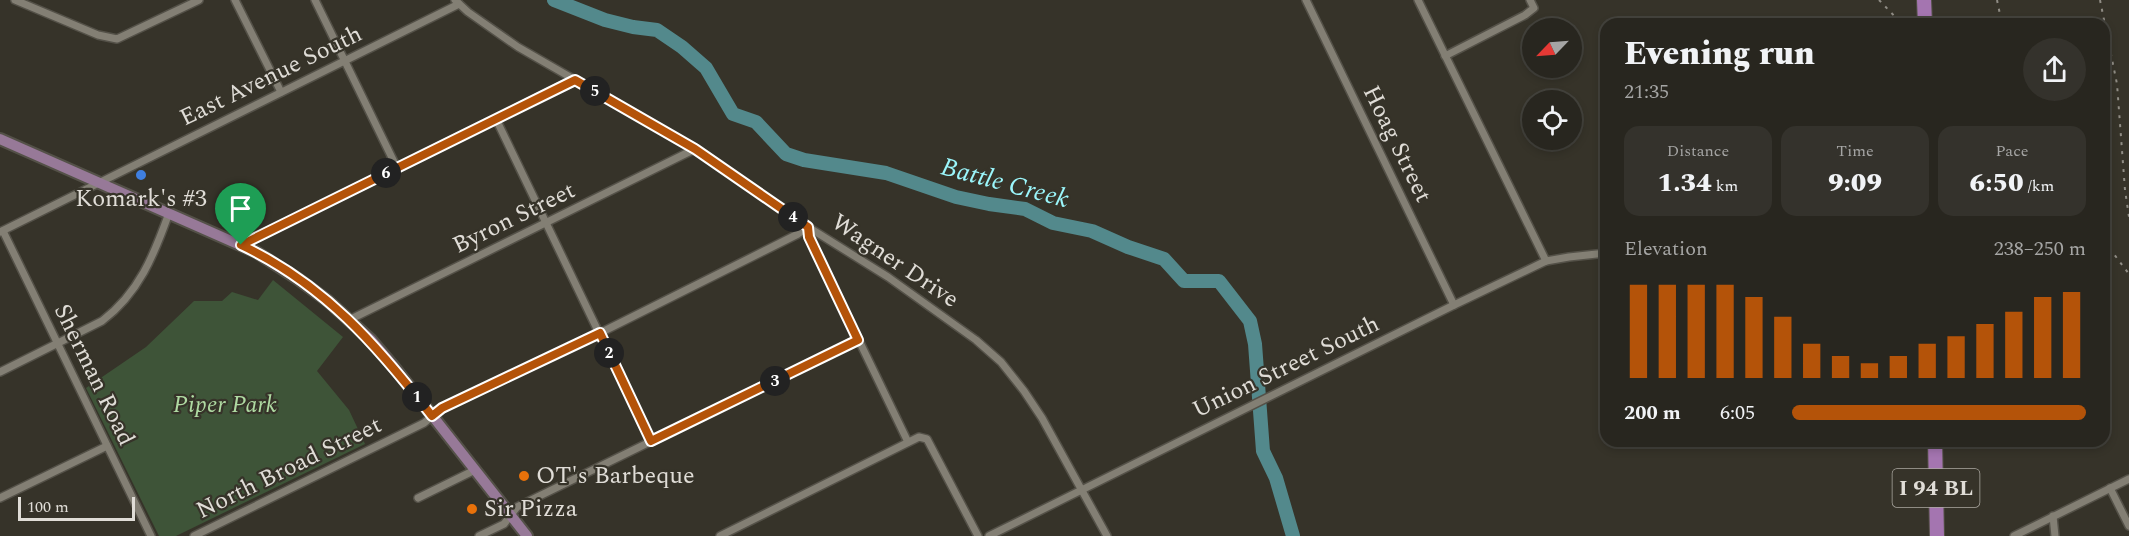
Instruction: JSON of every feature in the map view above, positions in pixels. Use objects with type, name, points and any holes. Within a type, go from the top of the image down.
[{"type":"highway","points":[[1924,0],[1925,18]]},
{"type":"highway","name":"I 94 BL","points":[[1935,447],[1937,536]]},
{"type":"main road","points":[[0,139],[256,252],[298,279],[349,320],[394,367],[527,536]]},
{"type":"street","points":[[15,0],[98,35],[117,39],[199,0]]},
{"type":"street","points":[[235,0],[281,92]]},
{"type":"street","points":[[315,0],[397,168]]},
{"type":"street","name":"Hoag Street","points":[[1306,0],[1454,305]]},
{"type":"street","points":[[1418,0],[1546,261]]},
{"type":"street","points":[[1445,56],[1525,15],[1534,8],[1530,0]]},
{"type":"street","name":"East Avenue South","points":[[2,232],[457,2]]},
{"type":"street","name":"Wagner Drive","points":[[457,2],[518,47],[695,149],[808,227],[888,277],[976,340],[1001,362],[1024,391],[1042,418],[1107,536]]},
{"type":"street","points":[[241,245],[575,80]]},
{"type":"street","points":[[496,119],[651,441]]},
{"type":"street","name":"Byron Street","points":[[349,320],[695,149]]},
{"type":"street","points":[[0,372],[102,321],[117,310],[132,294],[140,280],[169,213]]},
{"type":"street","points":[[808,227],[809,237],[908,442]]},
{"type":"street","name":"North Broad Street","points":[[194,536],[424,423],[442,408],[600,333],[808,227]]},
{"type":"street","name":"Sherman Road","points":[[2,232],[151,536]]},
{"type":"street","name":"Union Street South","points":[[992,535],[1546,261],[1600,254]]},
{"type":"street","points":[[478,536],[504,524],[517,507],[858,340]]},
{"type":"street","points":[[720,536],[919,437],[927,439],[978,536]]},
{"type":"street","points":[[0,498],[107,446]]},
{"type":"street","points":[[418,498],[475,470]]},
{"type":"street","points":[[2014,536],[2129,479]]},
{"type":"street","points":[[2110,488],[2129,526]]},
{"type":"street","points":[[2053,516],[2055,536]]},
{"type":"green space","name":"Piper Park","points":[[273,280],[343,337],[317,371],[349,410],[365,444],[176,536],[159,536],[86,388],[146,347],[194,301],[222,301],[232,292],[258,300]]},
{"type":"waterway","name":"Battle Creek","points":[[554,0],[605,20],[657,30],[682,47],[706,68],[733,114],[756,122],[786,154],[804,160],[886,173],[956,197],[1025,209],[1053,223],[1092,231],[1128,247],[1164,259],[1184,281],[1219,281],[1250,321],[1255,344],[1263,451],[1276,478],[1293,536]]},
{"type":"railway","points":[[1879,0],[1896,18]]},
{"type":"railway","points":[[1997,0],[2001,18]]},
{"type":"railway","points":[[2100,0],[2104,18]]},
{"type":"railway","points":[[2110,49],[2117,84],[2129,217]]},
{"type":"railway","points":[[2110,249],[2129,274]]},
{"type":"place","name":"Komark's #3","points":[[141,175]]},
{"type":"place","name":"OT's Barbeque","points":[[524,476]]},
{"type":"place","name":"Sir Pizza","points":[[472,509]]},
{"type":"route","points":[[575,80],[695,149],[808,227],[809,237],[858,340],[651,441],[600,333],[442,408],[432,416],[371,340],[328,301],[275,264],[241,245],[575,80]]}]
